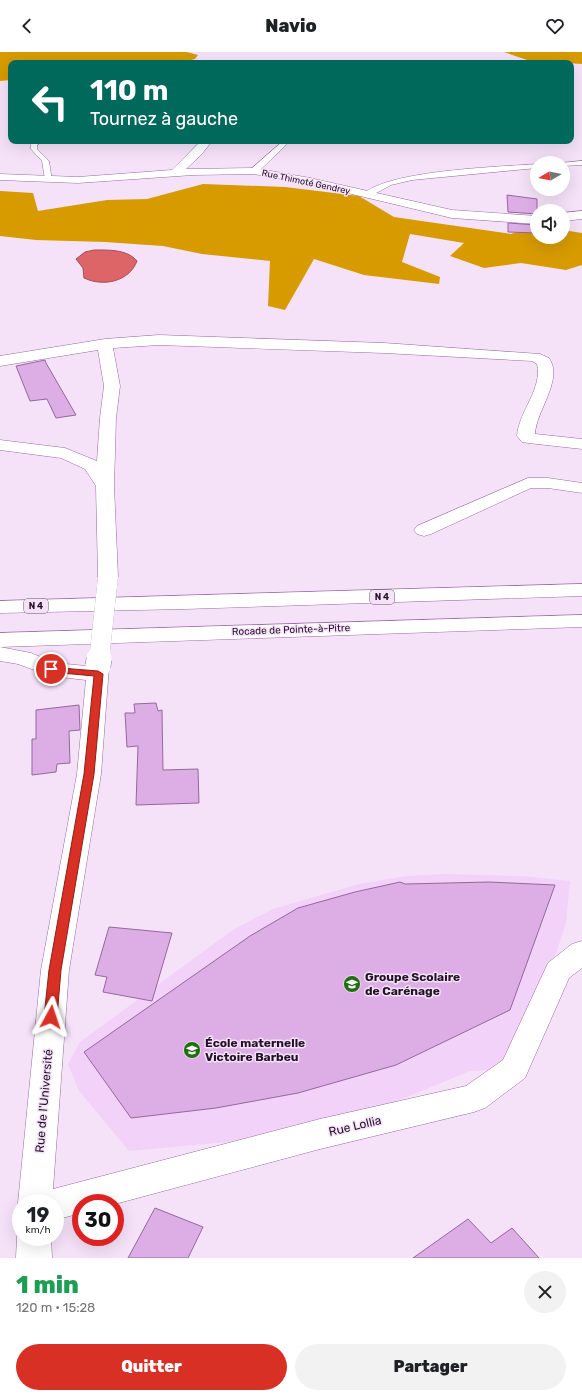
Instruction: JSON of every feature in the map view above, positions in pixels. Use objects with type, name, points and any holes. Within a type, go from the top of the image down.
[{"type":"main road","points":[[175,173],[204,144]]},
{"type":"main road","name":"Rue Thimoté Gendrey","points":[[0,177],[78,180],[175,173],[254,171],[310,181],[452,214],[530,220]]},
{"type":"main road","points":[[570,216],[582,215]]},
{"type":"main road","points":[[0,362],[105,344],[159,340],[384,348],[536,358],[544,361],[546,366],[544,381],[526,436],[536,440],[582,444]]},
{"type":"main road","name":"Rue de l'Université","points":[[36,1194],[55,970],[89,774],[108,577],[105,486],[108,418],[112,386],[105,344]]},
{"type":"main road","points":[[0,445],[65,453],[91,465],[105,486]]},
{"type":"main road","points":[[424,530],[528,483],[540,482],[582,488]]},
{"type":"main road","name":"N 4","points":[[0,607],[193,603],[581,590]]},
{"type":"main road","name":"Rocade de Pointe-à-Pitre","points":[[0,640],[582,621]]},
{"type":"main road","points":[[0,654],[24,658],[51,669],[98,670]]},
{"type":"main road","name":"Rue Lollia","points":[[64,1202],[320,1134],[474,1098],[514,1069],[558,971],[582,952]]},
{"type":"main road","points":[[34,1246],[34,1258]]},
{"type":"lane","points":[[34,144],[34,149],[45,161],[49,180]]},
{"type":"lane","points":[[254,171],[284,144]]},
{"type":"lane","points":[[570,164],[582,163]]},
{"type":"lane","points":[[366,195],[389,183],[412,178],[530,167]]},
{"type":"shaded area","points":[[0,52],[187,52],[198,55],[195,59],[191,60],[8,60],[8,80],[0,81]]},
{"type":"shaded area","points":[[504,52],[582,52],[582,64],[574,64],[574,60],[527,60]]},
{"type":"shaded area","points":[[203,184],[285,187],[359,196],[394,217],[511,234],[530,227],[530,244],[570,244],[570,231],[582,233],[582,265],[566,270],[521,263],[484,268],[450,256],[464,243],[410,234],[402,262],[440,277],[439,284],[364,275],[314,259],[285,310],[268,306],[270,261],[202,254],[163,246],[105,242],[36,240],[0,236],[0,191],[33,193],[38,211],[107,200],[147,199]]},
{"type":"shaded area","points":[[94,250],[123,252],[133,257],[137,261],[128,274],[122,278],[107,282],[91,281],[84,278],[83,268],[76,259],[85,252]]},
{"type":"shaded area","name":"Groupe Scolaire de Carénage","points":[[445,874],[522,876],[570,881],[566,923],[531,1029],[514,1069],[470,1071],[397,1101],[316,1125],[238,1141],[129,1151],[79,1091],[68,1064],[80,1042],[234,929],[273,909],[359,884],[406,876]]},
{"type":"building","points":[[507,195],[537,199],[537,204],[530,204],[530,214],[508,212]]},
{"type":"building","points":[[508,223],[530,225],[530,233],[508,232]]},
{"type":"building","points":[[45,360],[76,415],[56,418],[47,399],[30,401],[16,366]]},
{"type":"building","points":[[156,703],[158,711],[162,710],[163,770],[198,769],[199,803],[136,805],[138,746],[127,747],[125,713],[135,713],[134,704]]},
{"type":"building","points":[[79,705],[80,730],[69,731],[70,763],[57,764],[56,772],[32,775],[32,739],[36,739],[36,710]]},
{"type":"building","name":"Groupe Scolaire de Carénage","points":[[400,882],[405,884],[489,882],[555,885],[510,1010],[396,1065],[298,1093],[216,1108],[131,1118],[84,1052],[250,936],[298,908],[355,892]]},
{"type":"building","points":[[109,927],[172,933],[152,1001],[103,992],[107,977],[95,975]]},
{"type":"building","points":[[155,1208],[203,1227],[188,1258],[128,1258]]},
{"type":"building","points":[[468,1219],[491,1243],[512,1228],[539,1258],[413,1258]]},
{"type":"place","name":"Groupe Scolaire de Carénage","points":[[352,984]]},
{"type":"place","name":"École maternelle Victoire Barbeu","points":[[192,1050]]},
{"type":"route","points":[[51,669],[98,674],[98,681],[89,774],[55,970],[51,1017]]}]
